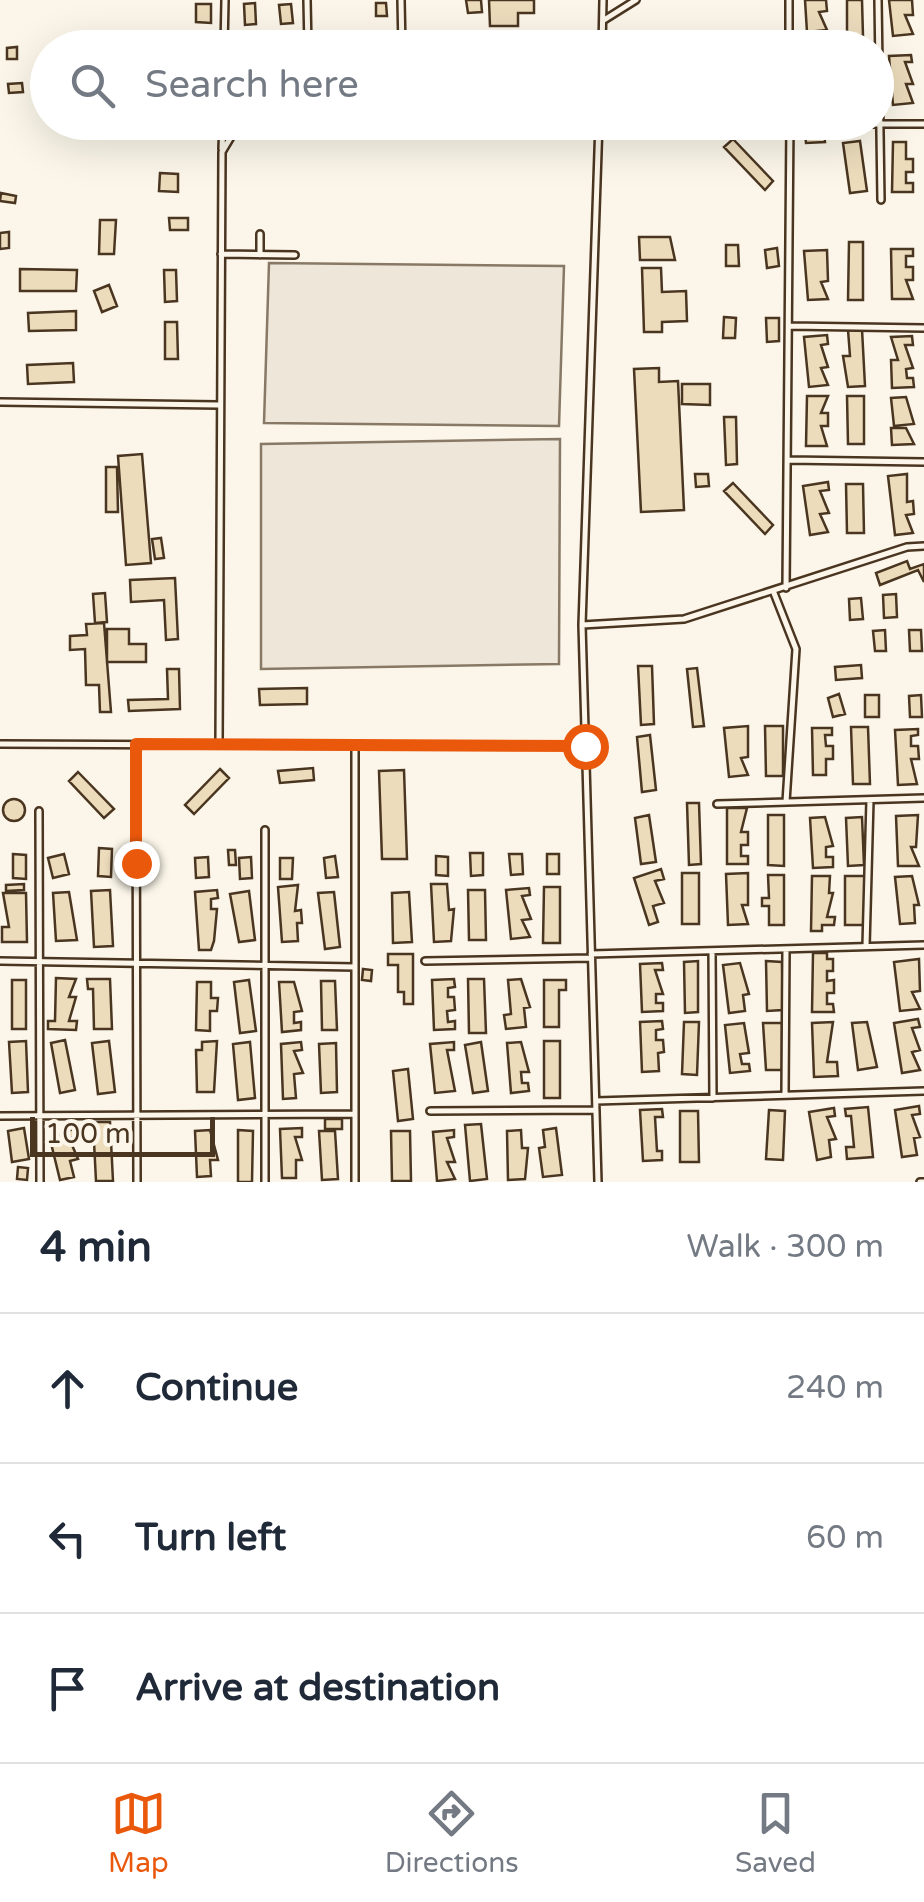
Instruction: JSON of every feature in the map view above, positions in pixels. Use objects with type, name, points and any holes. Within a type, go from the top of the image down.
[{"type":"lane","points":[[224,30],[225,0]]},
{"type":"lane","points":[[308,0],[308,30]]},
{"type":"lane","points":[[401,0],[402,30]]},
{"type":"lane","points":[[603,0],[603,30]]},
{"type":"lane","points":[[604,20],[636,0]]},
{"type":"lane","points":[[789,0],[790,30]]},
{"type":"lane","points":[[878,0],[878,30]]},
{"type":"lane","points":[[894,124],[924,124]]},
{"type":"lane","points":[[218,744],[222,140]]},
{"type":"lane","points":[[222,152],[229,140]]},
{"type":"lane","points":[[598,140],[582,625],[598,1182]]},
{"type":"lane","points":[[786,588],[790,140]]},
{"type":"lane","points":[[880,140],[881,200]]},
{"type":"lane","points":[[260,234],[260,255]]},
{"type":"lane","points":[[221,254],[295,255]]},
{"type":"lane","points":[[789,326],[924,328]]},
{"type":"lane","points":[[0,402],[218,405]]},
{"type":"lane","points":[[788,460],[924,462]]},
{"type":"lane","points":[[582,625],[684,619],[907,547],[924,546]]},
{"type":"lane","points":[[774,592],[796,649],[786,802]]},
{"type":"lane","points":[[0,744],[585,746]]},
{"type":"lane","points":[[136,744],[137,1182]]},
{"type":"lane","points":[[355,745],[355,1182]]},
{"type":"lane","points":[[717,804],[924,798]]},
{"type":"lane","points":[[866,946],[870,800]]},
{"type":"lane","points":[[39,811],[40,1182]]},
{"type":"lane","points":[[265,830],[265,1182]]},
{"type":"lane","points":[[424,961],[924,944]]},
{"type":"lane","points":[[785,1095],[786,948]]},
{"type":"lane","points":[[712,950],[713,1098]]},
{"type":"lane","points":[[0,961],[354,967]]},
{"type":"lane","points":[[596,1100],[924,1091]]},
{"type":"lane","points":[[430,1111],[596,1110]]},
{"type":"lane","points":[[0,1116],[355,1114]]},
{"type":"shaded area","points":[[269,263],[564,266],[559,426],[264,423]]},
{"type":"shaded area","points":[[560,439],[559,664],[261,669],[261,444]]},
{"type":"building","points":[[466,0],[481,0],[482,12],[468,13]]},
{"type":"building","points":[[489,0],[534,0],[534,13],[518,13],[518,26],[490,26]]},
{"type":"building","points":[[805,0],[826,0],[827,11],[819,12],[827,30],[807,30]]},
{"type":"building","points":[[847,0],[862,0],[863,30],[847,30]]},
{"type":"building","points":[[889,0],[912,0],[913,15],[905,15],[913,34],[894,36]]},
{"type":"building","points":[[255,3],[256,24],[245,25],[244,4]]},
{"type":"building","points":[[376,3],[386,3],[387,16],[376,16]]},
{"type":"building","points":[[196,4],[211,4],[211,23],[196,22]]},
{"type":"building","points":[[291,4],[293,23],[281,24],[279,5]]},
{"type":"building","points":[[17,47],[17,59],[7,59],[7,48]]},
{"type":"building","points":[[911,55],[912,62],[905,62],[913,84],[906,84],[913,103],[894,105],[894,56]]},
{"type":"building","points":[[22,83],[23,92],[9,93],[8,84]]},
{"type":"building","points":[[734,140],[773,181],[765,190],[724,147]]},
{"type":"building","points":[[860,141],[867,191],[850,193],[843,143]]},
{"type":"building","points":[[893,142],[906,142],[906,159],[913,159],[913,172],[906,172],[906,183],[913,183],[913,192],[892,192]]},
{"type":"building","points":[[160,173],[178,174],[178,192],[159,191]]},
{"type":"building","points":[[1,193],[16,196],[15,203],[0,201]]},
{"type":"building","points":[[169,218],[188,218],[188,230],[170,230]]},
{"type":"building","points":[[100,220],[116,220],[114,254],[99,254]]},
{"type":"building","points":[[9,232],[9,248],[0,249],[0,233]]},
{"type":"building","points":[[639,237],[670,237],[675,260],[640,260]]},
{"type":"building","points":[[849,242],[863,242],[863,300],[848,300]]},
{"type":"building","points":[[726,245],[738,245],[739,266],[726,266]]},
{"type":"building","points":[[777,248],[779,266],[767,268],[765,250]]},
{"type":"building","points":[[891,249],[913,249],[913,256],[906,256],[906,267],[913,267],[913,280],[906,280],[913,299],[892,299]]},
{"type":"building","points":[[827,250],[828,281],[821,282],[828,299],[808,300],[804,251]]},
{"type":"building","points":[[642,268],[661,268],[662,292],[686,291],[687,321],[662,322],[662,332],[644,332]]},
{"type":"building","points":[[20,269],[77,270],[76,291],[20,291]]},
{"type":"building","points":[[164,270],[176,270],[177,301],[165,302]]},
{"type":"building","points":[[109,285],[117,306],[102,312],[94,291]]},
{"type":"building","points":[[76,311],[76,330],[29,331],[28,313]]},
{"type":"building","points":[[724,317],[736,318],[735,338],[723,338]]},
{"type":"building","points":[[766,318],[779,318],[779,341],[767,342]]},
{"type":"building","points":[[165,322],[177,322],[178,359],[165,359]]},
{"type":"building","points":[[862,329],[865,386],[848,387],[843,356],[850,356],[848,330]]},
{"type":"building","points":[[827,335],[828,344],[821,345],[828,367],[821,368],[828,385],[809,387],[804,337]]},
{"type":"building","points":[[912,336],[913,345],[905,345],[913,368],[906,369],[907,378],[913,378],[914,387],[892,388],[891,360],[898,360],[891,337]]},
{"type":"building","points":[[73,363],[74,382],[28,384],[27,365]]},
{"type":"building","points":[[659,368],[659,382],[678,381],[684,510],[641,512],[634,369]]},
{"type":"building","points":[[682,384],[710,384],[710,405],[682,404]]},
{"type":"building","points":[[807,396],[828,396],[821,413],[828,413],[828,426],[821,426],[827,446],[806,446]]},
{"type":"building","points":[[847,396],[864,396],[864,444],[848,444]]},
{"type":"building","points":[[906,397],[914,424],[894,426],[891,398]]},
{"type":"building","points":[[724,417],[736,417],[737,464],[726,465]]},
{"type":"building","points":[[891,428],[906,428],[914,444],[892,445]]},
{"type":"building","points":[[142,454],[151,563],[126,565],[118,456]]},
{"type":"building","points":[[106,467],[117,467],[118,512],[106,512]]},
{"type":"building","points":[[695,474],[708,474],[709,486],[696,487]]},
{"type":"building","points":[[907,474],[907,502],[913,501],[914,514],[906,515],[913,533],[895,535],[888,476]]},
{"type":"building","points":[[828,482],[829,490],[820,491],[829,513],[820,514],[828,532],[810,535],[803,486]]},
{"type":"building","points":[[733,483],[773,525],[765,534],[724,491]]},
{"type":"building","points":[[846,484],[863,484],[864,533],[847,533]]},
{"type":"building","points":[[161,538],[164,558],[155,559],[152,539]]},
{"type":"building","points":[[907,561],[910,569],[924,564],[924,582],[918,570],[880,585],[876,573]]},
{"type":"building","points":[[175,578],[178,639],[166,640],[164,600],[131,602],[130,580]]},
{"type":"building","points":[[105,593],[107,622],[95,623],[93,594]]},
{"type":"building","points":[[896,594],[897,617],[884,618],[883,595]]},
{"type":"building","points":[[861,598],[863,619],[850,620],[849,599]]},
{"type":"building","points":[[104,623],[111,712],[100,712],[99,685],[86,685],[85,649],[70,650],[70,636],[87,635],[86,624]]},
{"type":"building","points":[[107,629],[129,629],[129,644],[146,644],[146,662],[107,662]]},
{"type":"building","points":[[885,630],[886,651],[875,651],[873,631]]},
{"type":"building","points":[[909,630],[921,630],[922,651],[910,651]]},
{"type":"building","points":[[861,665],[862,678],[836,680],[835,667]]},
{"type":"building","points":[[638,666],[652,666],[654,724],[641,725]]},
{"type":"building","points":[[697,668],[704,726],[693,727],[687,669]]},
{"type":"building","points":[[167,669],[179,669],[180,709],[129,711],[128,700],[168,699]]},
{"type":"building","points":[[307,688],[307,704],[260,705],[259,689]]},
{"type":"building","points":[[839,694],[845,714],[833,717],[828,698]]},
{"type":"building","points":[[865,695],[879,695],[879,717],[865,717]]},
{"type":"building","points":[[921,695],[922,717],[910,717],[909,696]]},
{"type":"building","points":[[748,726],[748,757],[741,758],[748,775],[729,777],[724,728]]},
{"type":"building","points":[[765,726],[783,726],[783,776],[766,776]]},
{"type":"building","points":[[851,727],[868,727],[870,784],[853,784]]},
{"type":"building","points":[[812,728],[832,728],[832,735],[825,735],[826,746],[833,746],[833,759],[826,759],[826,775],[813,775]]},
{"type":"building","points":[[918,729],[918,735],[911,736],[911,746],[918,746],[919,759],[911,759],[917,784],[898,785],[895,730]]},
{"type":"building","points":[[650,735],[656,790],[642,792],[637,737]]},
{"type":"building","points":[[313,768],[314,780],[280,783],[278,771]]},
{"type":"building","points":[[220,769],[229,778],[194,814],[185,805]]},
{"type":"building","points":[[404,770],[407,859],[382,859],[379,771]]},
{"type":"building","points":[[78,772],[114,809],[104,818],[69,781]]},
{"type":"building","points":[[14,799],[22,802],[22,818],[14,821],[6,818],[3,810],[6,802]]},
{"type":"building","points":[[687,803],[699,803],[701,864],[689,865]]},
{"type":"building","points":[[727,808],[747,808],[741,832],[748,832],[748,845],[741,845],[741,856],[748,856],[748,864],[727,864]]},
{"type":"building","points":[[649,815],[656,862],[641,864],[635,818]]},
{"type":"building","points":[[768,815],[784,815],[784,866],[768,865]]},
{"type":"building","points":[[918,815],[916,847],[911,847],[919,866],[898,866],[896,816]]},
{"type":"building","points":[[825,817],[833,846],[826,847],[826,857],[833,857],[833,867],[813,868],[810,818]]},
{"type":"building","points":[[862,817],[864,865],[848,866],[846,818]]},
{"type":"building","points":[[99,848],[112,849],[111,877],[98,876]]},
{"type":"building","points":[[228,850],[235,850],[236,865],[229,865]]},
{"type":"building","points":[[470,853],[483,853],[483,875],[471,876]]},
{"type":"building","points":[[13,854],[26,855],[26,879],[13,878]]},
{"type":"building","points":[[64,854],[69,874],[53,878],[48,858]]},
{"type":"building","points":[[509,854],[522,854],[523,874],[511,875]]},
{"type":"building","points":[[547,854],[559,854],[559,874],[547,874]]},
{"type":"building","points":[[335,856],[338,877],[326,878],[324,858]]},
{"type":"building","points":[[436,856],[448,857],[448,876],[436,875]]},
{"type":"building","points":[[208,857],[209,877],[196,878],[195,858]]},
{"type":"building","points":[[251,857],[252,878],[240,879],[239,858]]},
{"type":"building","points":[[280,858],[293,858],[292,879],[280,879]]},
{"type":"building","points":[[661,869],[664,879],[655,881],[664,903],[653,906],[658,922],[649,925],[634,878]]},
{"type":"building","points":[[682,873],[699,873],[699,924],[682,924]]},
{"type":"building","points":[[748,873],[748,905],[742,905],[748,924],[728,925],[726,874]]},
{"type":"building","points":[[768,875],[784,875],[784,925],[769,925],[769,906],[762,906],[762,898],[769,898]]},
{"type":"building","points":[[812,876],[830,876],[829,893],[833,893],[827,917],[835,917],[834,925],[822,925],[822,931],[811,931]]},
{"type":"building","points":[[845,876],[865,876],[865,925],[845,925]]},
{"type":"building","points":[[912,876],[919,905],[914,905],[915,923],[900,924],[895,877]]},
{"type":"building","points":[[24,884],[24,890],[6,891],[6,885]]},
{"type":"building","points":[[431,884],[447,884],[449,910],[454,909],[451,941],[434,942]]},
{"type":"building","points":[[298,885],[295,911],[301,910],[302,923],[297,923],[298,941],[282,942],[278,887]]},
{"type":"building","points":[[544,887],[560,887],[560,943],[543,943]]},
{"type":"building","points":[[529,888],[530,895],[522,896],[531,919],[522,920],[530,937],[511,939],[506,890]]},
{"type":"building","points":[[110,890],[113,946],[94,947],[91,891]]},
{"type":"building","points":[[217,890],[218,898],[211,899],[211,909],[217,909],[214,941],[211,950],[199,950],[195,892]]},
{"type":"building","points":[[468,890],[485,890],[486,940],[469,940]]},
{"type":"building","points":[[249,891],[255,940],[239,942],[230,894]]},
{"type":"building","points":[[69,892],[77,940],[56,941],[53,893]]},
{"type":"building","points":[[334,892],[340,947],[325,949],[318,893]]},
{"type":"building","points":[[409,892],[412,942],[393,943],[392,893]]},
{"type":"building","points":[[3,893],[26,893],[27,942],[2,942],[2,927],[9,927]]},
{"type":"building","points":[[813,953],[827,953],[827,959],[833,959],[833,971],[827,971],[827,981],[834,980],[834,993],[827,993],[827,1004],[833,1004],[834,1012],[812,1012]]},
{"type":"building","points":[[388,954],[413,954],[413,1004],[404,1004],[404,992],[398,992],[398,965],[388,965]]},
{"type":"building","points":[[919,959],[920,991],[912,992],[920,1009],[900,1011],[894,962]]},
{"type":"building","points":[[698,961],[698,1012],[685,1013],[684,962]]},
{"type":"building","points":[[766,961],[782,962],[783,1010],[767,1011]]},
{"type":"building","points":[[662,963],[663,970],[655,970],[663,994],[656,994],[656,1003],[663,1003],[663,1011],[642,1012],[640,964]]},
{"type":"building","points":[[740,963],[749,994],[743,995],[745,1011],[729,1013],[723,965]]},
{"type":"building","points":[[363,969],[372,970],[371,981],[362,980]]},
{"type":"building","points":[[56,978],[76,979],[69,997],[76,997],[69,1021],[77,1021],[76,1030],[48,1029],[48,1021],[55,1021]]},
{"type":"building","points":[[87,979],[110,979],[112,1029],[94,1029],[93,989],[88,989]]},
{"type":"building","points":[[454,979],[455,987],[448,988],[448,997],[454,997],[455,1010],[447,1011],[448,1022],[455,1021],[455,1029],[434,1030],[432,980]]},
{"type":"building","points":[[468,979],[484,979],[486,1033],[469,1033]]},
{"type":"building","points":[[521,979],[530,1007],[524,1008],[526,1027],[506,1029],[504,1015],[511,1014],[508,980]]},
{"type":"building","points":[[12,980],[26,980],[26,1029],[12,1029]]},
{"type":"building","points":[[249,980],[256,1031],[240,1033],[234,982]]},
{"type":"building","points":[[544,980],[566,980],[566,990],[559,990],[559,1027],[544,1027]]},
{"type":"building","points":[[321,981],[335,981],[337,1030],[322,1030]]},
{"type":"building","points":[[197,982],[211,982],[211,998],[218,998],[217,1011],[210,1011],[210,1031],[196,1030]]},
{"type":"building","points":[[279,982],[294,982],[302,1011],[294,1012],[294,1023],[301,1022],[301,1030],[282,1032]]},
{"type":"building","points":[[918,1019],[920,1027],[912,1028],[920,1050],[912,1052],[920,1070],[902,1073],[894,1023]]},
{"type":"building","points":[[662,1021],[663,1029],[656,1030],[656,1040],[663,1040],[664,1052],[658,1053],[659,1071],[642,1072],[640,1022]]},
{"type":"building","points":[[684,1022],[699,1022],[697,1075],[682,1074]]},
{"type":"building","points":[[833,1022],[827,1062],[837,1062],[838,1076],[814,1077],[812,1023]]},
{"type":"building","points":[[867,1022],[877,1067],[858,1070],[852,1023]]},
{"type":"building","points":[[744,1023],[749,1053],[740,1054],[742,1064],[749,1064],[750,1071],[730,1073],[725,1025]]},
{"type":"building","points":[[763,1023],[782,1023],[782,1070],[766,1070]]},
{"type":"building","points":[[65,1040],[75,1090],[60,1093],[51,1043]]},
{"type":"building","points":[[26,1041],[28,1092],[12,1093],[9,1042]]},
{"type":"building","points":[[109,1041],[115,1092],[98,1094],[92,1043]]},
{"type":"building","points":[[217,1041],[214,1092],[197,1092],[196,1050],[202,1050],[202,1042]]},
{"type":"building","points":[[544,1041],[560,1041],[560,1098],[544,1098]]},
{"type":"building","points":[[250,1042],[255,1098],[238,1100],[233,1044]]},
{"type":"building","points":[[301,1042],[302,1050],[294,1051],[303,1073],[294,1074],[296,1098],[283,1099],[281,1044]]},
{"type":"building","points":[[454,1042],[454,1050],[447,1050],[455,1091],[435,1093],[430,1044]]},
{"type":"building","points":[[481,1042],[488,1091],[473,1093],[465,1045]]},
{"type":"building","points":[[521,1042],[529,1072],[521,1072],[522,1083],[528,1083],[529,1091],[511,1093],[507,1043]]},
{"type":"building","points":[[336,1043],[337,1092],[321,1093],[319,1044]]},
{"type":"building","points":[[408,1069],[413,1119],[398,1121],[393,1071]]},
{"type":"building","points":[[919,1106],[920,1114],[912,1115],[920,1137],[914,1138],[917,1155],[902,1157],[895,1110]]},
{"type":"building","points":[[868,1107],[873,1157],[847,1159],[846,1147],[854,1147],[851,1116],[846,1116],[845,1109]]},
{"type":"building","points":[[834,1108],[835,1116],[827,1117],[836,1139],[829,1140],[831,1157],[817,1160],[809,1112]]},
{"type":"building","points":[[662,1109],[663,1117],[655,1117],[657,1151],[662,1151],[662,1160],[643,1161],[640,1110]]},
{"type":"building","points":[[769,1110],[785,1111],[783,1160],[766,1159]]},
{"type":"building","points":[[680,1111],[698,1111],[699,1162],[680,1162]]},
{"type":"building","points":[[325,1119],[342,1119],[342,1129],[325,1129]]},
{"type":"building","points":[[93,1122],[110,1122],[113,1181],[96,1181]]},
{"type":"building","points":[[481,1124],[487,1179],[470,1181],[465,1125]]},
{"type":"building","points":[[24,1128],[29,1159],[12,1162],[8,1131]]},
{"type":"building","points":[[75,1128],[77,1136],[69,1138],[78,1159],[70,1161],[74,1177],[60,1180],[50,1139]]},
{"type":"building","points":[[302,1128],[302,1137],[295,1137],[302,1160],[296,1160],[296,1178],[282,1178],[280,1129]]},
{"type":"building","points":[[556,1128],[562,1175],[543,1177],[539,1148],[545,1147],[543,1130]]},
{"type":"building","points":[[210,1130],[218,1160],[210,1160],[211,1176],[197,1177],[195,1131]]},
{"type":"building","points":[[238,1130],[253,1131],[252,1182],[238,1182]]},
{"type":"building","points":[[454,1130],[454,1137],[447,1138],[455,1162],[447,1162],[455,1179],[437,1181],[433,1132]]},
{"type":"building","points":[[521,1130],[522,1148],[528,1148],[525,1179],[508,1180],[507,1131]]},
{"type":"building","points":[[319,1131],[335,1131],[338,1179],[322,1180]]},
{"type":"building","points":[[391,1131],[410,1131],[411,1181],[392,1181]]},
{"type":"building","points":[[18,1167],[28,1168],[27,1180],[17,1179]]},
{"type":"route","points":[[136,863],[136,744],[585,746]]}]
